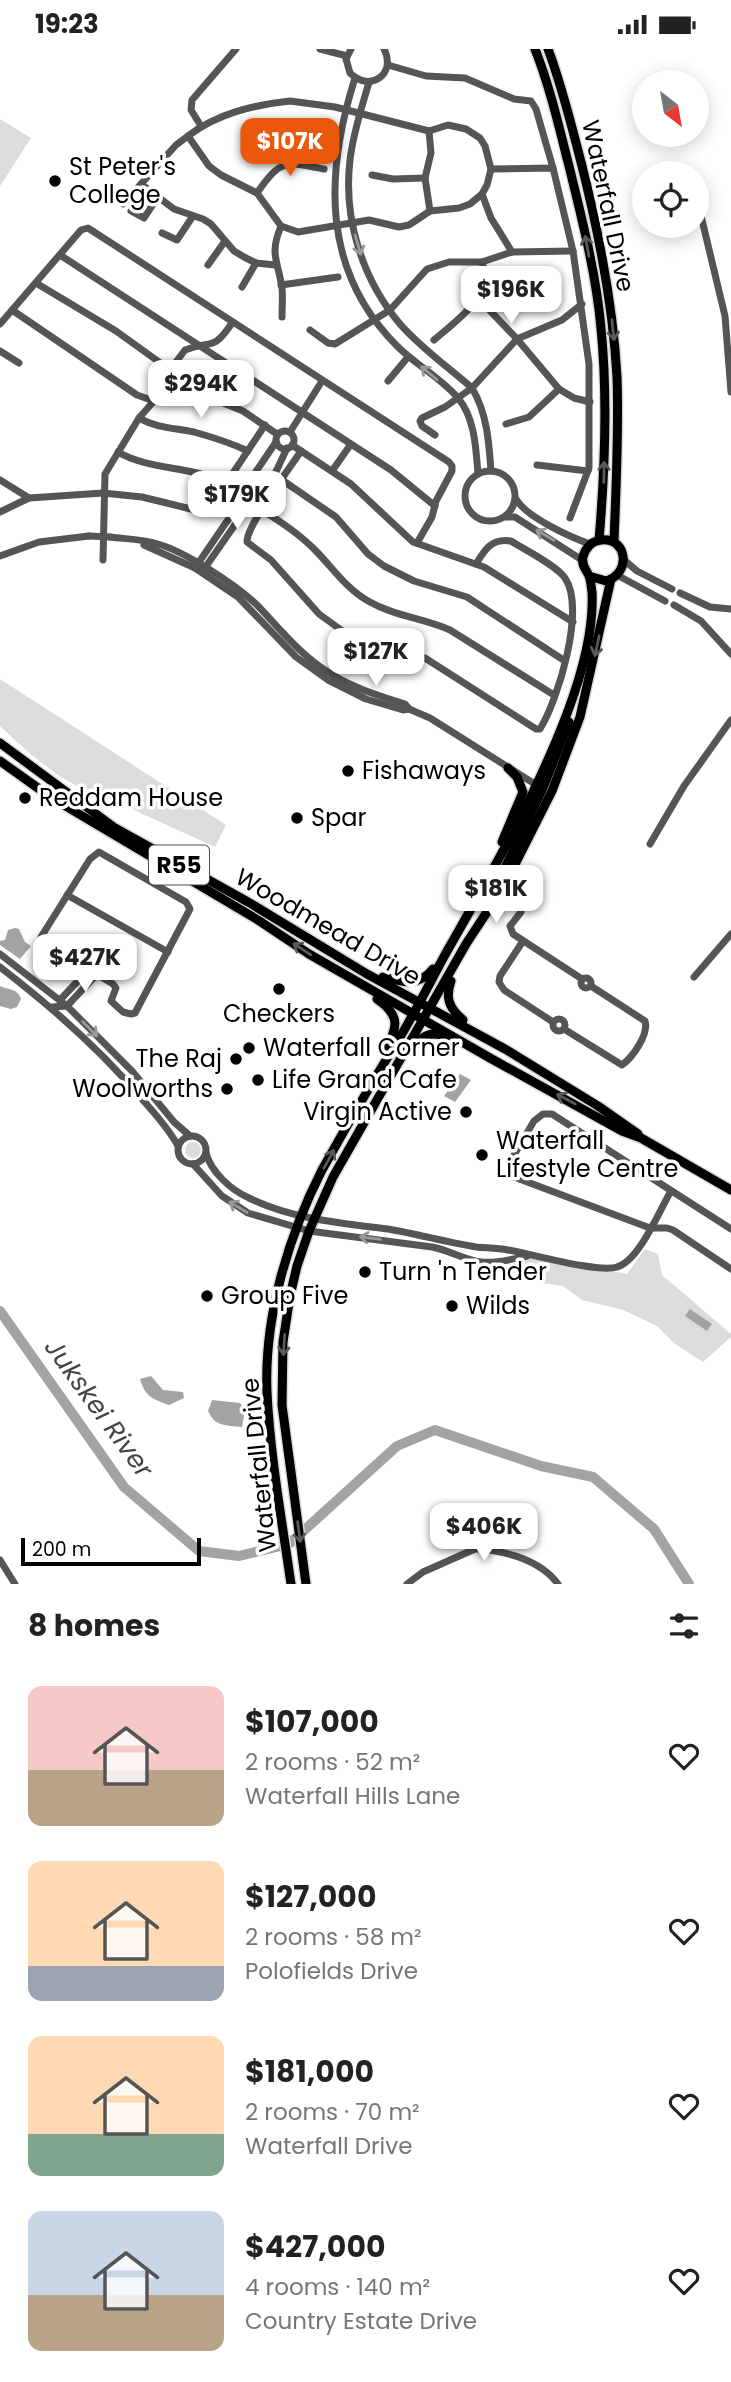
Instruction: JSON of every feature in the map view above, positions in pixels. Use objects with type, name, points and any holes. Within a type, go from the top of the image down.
[{"type":"main road","name":"Waterfall Drive","points":[[535,49],[549,88],[584,230],[601,329],[604,486],[595,542]]},
{"type":"main road","name":"Waterfall Drive","points":[[548,49],[569,113],[599,230],[607,274],[617,379],[618,454],[614,542]]},
{"type":"main road","points":[[595,542],[614,542],[622,552],[622,568],[614,577],[600,581],[589,576],[582,560],[584,551],[595,542]]},
{"type":"main road","name":"Waterfall Drive","points":[[291,1584],[276,1482],[267,1392],[269,1353],[280,1284],[302,1216],[323,1171],[378,1070],[544,788],[585,655],[591,604],[589,576]]},
{"type":"main road","name":"Waterfall Drive","points":[[306,1584],[282,1405],[284,1342],[294,1277],[309,1231],[333,1177],[466,944],[504,886],[544,788],[584,704],[606,596],[614,577]]},
{"type":"main road","name":"Woodmead Drive","points":[[0,743],[115,828],[248,902],[367,974],[505,1049],[598,1106],[641,1138],[731,1190]]},
{"type":"main road","name":"Woodmead Drive","points":[[0,761],[52,798],[360,984],[622,1131],[641,1138]]},
{"type":"main road","points":[[492,873],[493,863],[523,792],[517,777],[508,768]]},
{"type":"main road","points":[[466,944],[448,990],[449,1003],[453,1011],[469,1026],[505,1049]]},
{"type":"main road","points":[[367,974],[400,982],[415,982],[426,978],[446,953]]},
{"type":"main road","points":[[360,984],[390,1009],[396,1020],[378,1070]]},
{"type":"main road","points":[[399,1062],[422,1037],[435,1033],[490,1058]]},
{"type":"street","points":[[201,127],[191,110],[192,100],[236,49]]},
{"type":"street","points":[[320,49],[349,53],[347,66],[355,78],[369,82],[383,75],[388,65],[384,49]]},
{"type":"street","points":[[388,65],[426,76],[465,78],[514,99],[531,101],[536,109],[573,251],[589,364],[588,471],[570,518]]},
{"type":"street","points":[[355,78],[345,111],[334,166],[333,187],[336,225],[352,278],[375,320],[408,357],[458,398],[468,414],[476,448],[478,474]]},
{"type":"street","points":[[369,82],[350,158],[349,183],[355,238],[366,269],[390,310],[419,343],[472,388],[483,411],[491,471]]},
{"type":"street","points":[[124,204],[176,145],[188,136],[201,127],[238,111],[290,101],[361,114],[429,131],[448,125],[466,129],[475,134],[485,146],[491,169],[482,194],[470,204],[459,208],[430,211],[415,222],[399,227],[375,220],[303,232],[281,226],[257,193],[215,171],[188,136]]},
{"type":"street","points":[[429,131],[431,153],[425,178],[430,211]]},
{"type":"street","points":[[257,193],[274,171],[284,165],[296,163],[324,169]]},
{"type":"street","points":[[491,169],[552,168]]},
{"type":"street","points":[[372,175],[393,179],[425,178]]},
{"type":"street","points":[[141,184],[174,209],[211,224],[234,250],[257,263],[275,265]]},
{"type":"street","points":[[482,194],[491,218],[512,252]]},
{"type":"street","points":[[131,211],[144,218],[158,198]]},
{"type":"street","points":[[162,233],[177,240],[193,216]]},
{"type":"street","points":[[281,226],[275,243],[275,265],[282,285],[282,317]]},
{"type":"street","points":[[0,324],[81,230],[88,228],[450,464],[452,471],[432,517],[417,543]]},
{"type":"street","points":[[706,238],[725,316],[731,392]]},
{"type":"street","points":[[208,265],[225,241]]},
{"type":"street","points":[[310,330],[328,343],[335,344],[390,310],[427,269],[449,262],[482,262],[512,252],[573,251]]},
{"type":"street","points":[[60,255],[391,470],[435,506]]},
{"type":"street","points":[[434,340],[478,298],[486,282],[482,262]]},
{"type":"street","points":[[242,287],[257,263]]},
{"type":"street","points":[[282,285],[338,277]]},
{"type":"street","points":[[36,283],[116,331],[211,398]]},
{"type":"street","points":[[478,298],[559,389],[574,398],[590,401]]},
{"type":"street","points":[[435,435],[422,426],[420,421],[472,388],[517,339],[562,320],[582,304]]},
{"type":"street","points":[[12,310],[137,395],[154,401]]},
{"type":"street","points":[[103,560],[105,474],[185,350],[218,341],[232,323]]},
{"type":"street","points":[[0,351],[19,363]]},
{"type":"street","points":[[388,381],[408,357]]},
{"type":"street","points":[[290,432],[323,381]]},
{"type":"street","points":[[161,384],[211,398],[243,411],[265,425],[276,438],[279,447],[301,451],[351,484],[417,543],[484,567],[573,622]]},
{"type":"street","points":[[506,424],[529,417],[559,389]]},
{"type":"street","points":[[139,418],[152,425],[194,432],[248,451]]},
{"type":"street","points":[[0,512],[29,498],[103,493],[142,497],[203,512],[209,509],[265,425]]},
{"type":"street","points":[[200,568],[242,507],[264,490],[281,465],[294,440],[290,432],[284,430],[276,438],[249,481],[242,507]]},
{"type":"street","points":[[332,471],[351,444]]},
{"type":"street","points":[[301,451],[262,510],[247,537],[247,542],[271,560],[319,614],[348,635],[371,646],[425,658],[536,729],[541,728],[565,661],[573,622],[569,590],[564,576],[511,541],[494,542],[484,550],[475,564]]},
{"type":"street","points":[[118,452],[129,459],[199,472],[226,483]]},
{"type":"street","points":[[537,465],[588,471]]},
{"type":"street","points":[[505,517],[512,509],[515,498],[507,477],[491,471],[472,478],[465,490],[466,505],[481,520],[515,517],[582,560]]},
{"type":"street","points":[[0,479],[29,498]]},
{"type":"street","points":[[282,480],[336,517],[368,554],[384,566],[414,581],[467,597],[565,661]]},
{"type":"street","points":[[249,481],[264,490]]},
{"type":"street","points":[[515,498],[523,508],[575,539],[595,542]]},
{"type":"street","points":[[262,510],[304,540],[349,587],[367,601],[394,615],[433,623],[450,630],[554,695]]},
{"type":"street","points":[[0,556],[39,542],[72,536],[110,537],[160,544],[255,603],[286,638],[330,673],[355,687],[405,704],[409,709],[430,718],[544,788]]},
{"type":"street","points":[[624,560],[637,571],[672,589]]},
{"type":"street","points":[[614,577],[665,601]]},
{"type":"street","points":[[653,594],[659,583]]},
{"type":"street","points":[[680,593],[710,607],[731,609]]},
{"type":"street","points":[[674,605],[701,621],[731,654]]},
{"type":"street","points":[[701,621],[710,607]]},
{"type":"street","points":[[650,844],[684,786],[731,720]]},
{"type":"street","points":[[95,853],[100,853],[188,904],[189,912],[133,1014],[127,1014],[113,1003],[111,998],[115,986],[50,946],[41,937],[67,895],[90,859],[95,853]]},
{"type":"street","points":[[504,886],[522,904],[522,912],[510,926],[513,934],[582,979],[589,978],[591,986],[645,1021],[647,1029],[622,1065],[564,1029],[564,1021],[558,1019],[553,1022],[500,985],[500,976],[523,941]]},
{"type":"street","points":[[67,895],[168,952]]},
{"type":"street","points":[[694,977],[731,934]]},
{"type":"street","points":[[0,954],[63,1004],[132,1071],[174,1122],[190,1136],[203,1141],[209,1163],[222,1177],[241,1194],[274,1208],[314,1219],[510,1250],[601,1268],[617,1267],[626,1263],[636,1252],[671,1191]]},
{"type":"street","points":[[0,967],[62,1015],[130,1084],[173,1137],[181,1159],[192,1164],[222,1196],[248,1213],[298,1229],[432,1247],[472,1260],[491,1262],[531,1255]]},
{"type":"street","points":[[62,1015],[63,1004],[89,969]]},
{"type":"street","points":[[52,1007],[63,1004],[97,974]]},
{"type":"street","points":[[731,1229],[552,1114],[543,1114],[534,1121],[510,1163],[514,1177],[650,1228],[673,1230],[731,1269]]},
{"type":"street","points":[[178,1146],[183,1139],[190,1136]]},
{"type":"street","points":[[192,1164],[201,1161],[206,1153]]},
{"type":"street","points":[[407,1584],[423,1572],[475,1549],[517,1556],[550,1575],[558,1584]]},
{"type":"street","points":[[0,1560],[15,1584]]},
{"type":"shaded area","points":[[0,119],[31,138],[0,186]]},
{"type":"shaded area","points":[[0,679],[226,825],[215,847],[73,784],[47,767],[0,726]]},
{"type":"shaded area","points":[[19,929],[25,942],[31,946],[20,959],[0,945],[8,930]]},
{"type":"shaded area","points":[[0,986],[18,993],[21,999],[17,1007],[11,1009],[0,1006]]},
{"type":"shaded area","points":[[460,1074],[471,1080],[455,1102],[444,1096]]},
{"type":"shaded area","points":[[193,1142],[201,1150],[193,1158],[185,1150]]},
{"type":"shaded area","points":[[645,1249],[658,1254],[662,1275],[731,1334],[731,1337],[703,1362],[675,1344],[657,1326],[623,1310],[582,1300],[563,1286],[498,1277],[531,1255],[627,1274]]},
{"type":"shaded area","points":[[690,1309],[712,1324],[707,1331],[685,1316]]},
{"type":"shaded area","points":[[151,1376],[163,1390],[183,1392],[184,1398],[169,1405],[150,1397],[140,1379]]},
{"type":"shaded area","points":[[212,1400],[240,1403],[245,1410],[242,1427],[214,1420],[208,1411]]},
{"type":"waterway","name":"Jukskei River","points":[[0,1311],[124,1487],[199,1551],[239,1556],[289,1544],[397,1446],[435,1430],[541,1466],[593,1477],[654,1529],[689,1584]]},
{"type":"place","name":"St Peter's College","points":[[55,181]]},
{"type":"place","name":"Fishaways","points":[[348,771]]},
{"type":"place","name":"Reddam House","points":[[25,798]]},
{"type":"place","name":"Spar","points":[[297,818]]},
{"type":"place","name":"Checkers","points":[[279,989]]},
{"type":"place","name":"Waterfall Corner","points":[[249,1048]]},
{"type":"place","name":"The Raj","points":[[236,1059]]},
{"type":"place","name":"Life Grand Cafe","points":[[258,1080]]},
{"type":"place","name":"Woolworths","points":[[227,1089]]},
{"type":"place","name":"Virgin Active","points":[[466,1112]]},
{"type":"place","name":"Waterfall Lifestyle Centre","points":[[482,1155]]},
{"type":"place","name":"Turn 'n Tender","points":[[365,1272]]},
{"type":"place","name":"Group Five","points":[[207,1296]]},
{"type":"place","name":"Wilds","points":[[452,1306]]}]
